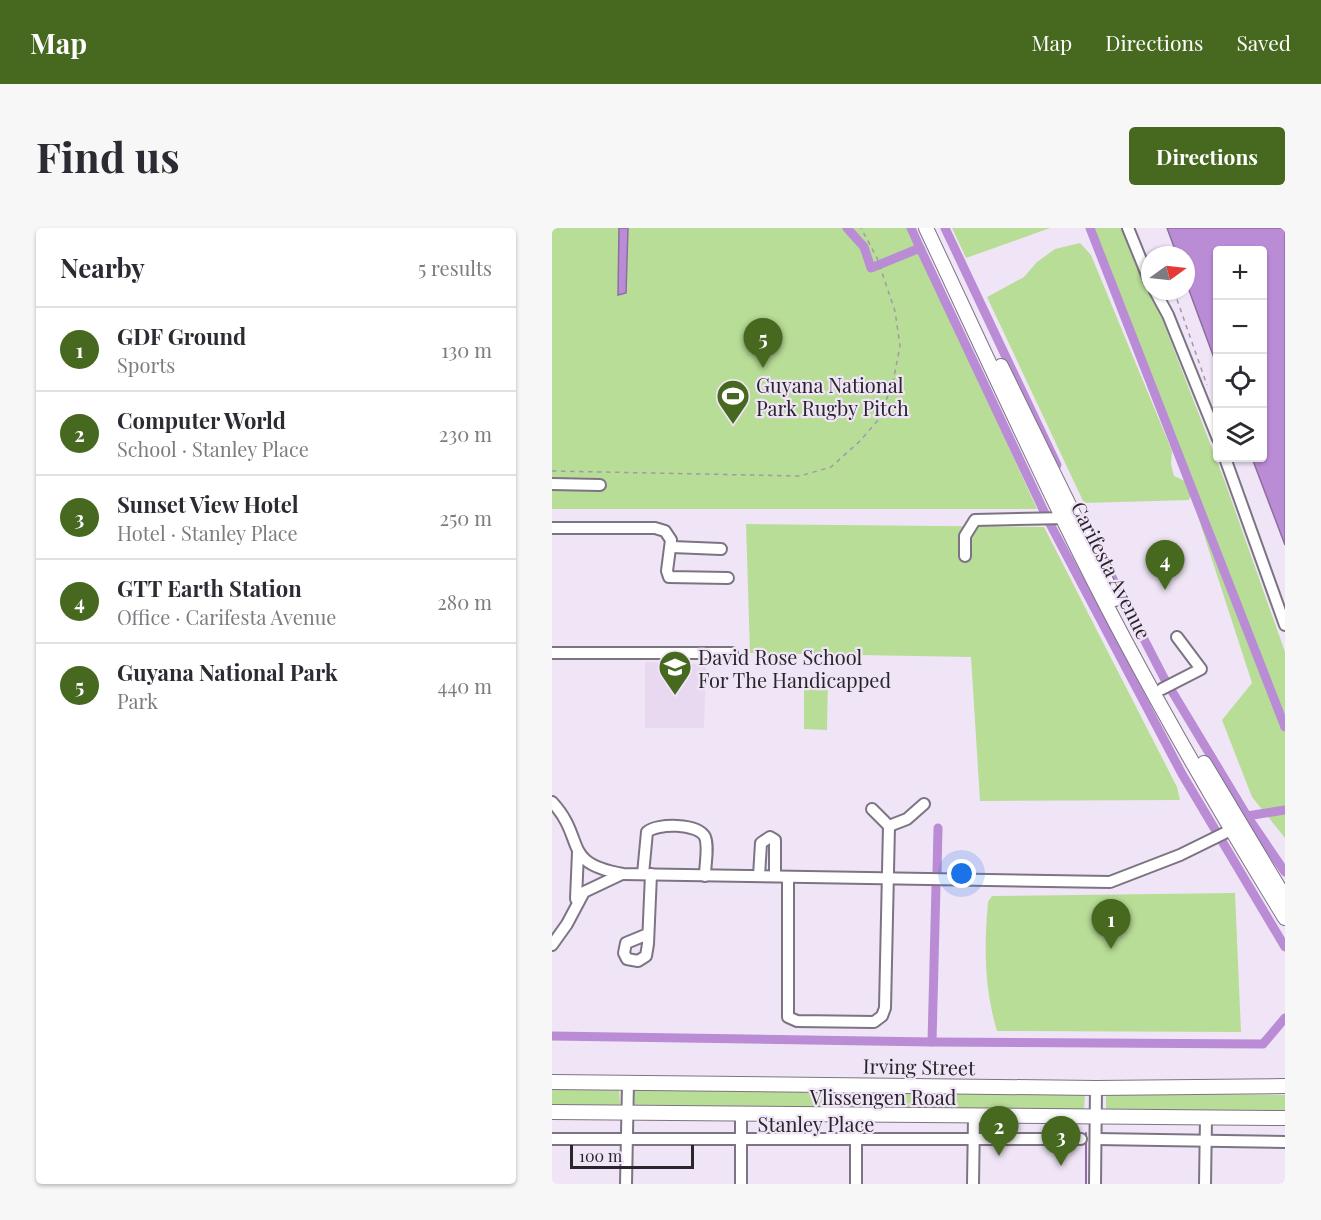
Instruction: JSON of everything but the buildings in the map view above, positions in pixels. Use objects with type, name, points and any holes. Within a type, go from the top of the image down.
[{"type":"main road","name":"Carifesta Avenue","points":[[926,228],[1064,518],[1154,693],[1227,833],[1285,918]]},
{"type":"main road","name":"Carifesta Avenue","points":[[936,228],[1064,518],[1162,689],[1227,833],[1285,898]]},
{"type":"main road","name":"Irving Street","points":[[552,1082],[1096,1088],[1285,1086]]},
{"type":"main road","name":"Vlissengen Road","points":[[552,1112],[856,1114],[1096,1119],[1285,1118]]},
{"type":"street","points":[[1128,228],[1141,260]]},
{"type":"street","points":[[1160,300],[1213,427]]},
{"type":"street","points":[[1226,462],[1285,625]]},
{"type":"street","points":[[552,484],[600,485]]},
{"type":"street","points":[[965,556],[964,536],[975,520],[1064,518]]},
{"type":"street","points":[[552,528],[655,528],[665,531],[672,548],[667,571],[669,577],[728,578]]},
{"type":"street","points":[[672,548],[722,549]]},
{"type":"street","points":[[1162,689],[1201,669],[1177,637]]},
{"type":"street","points":[[552,653],[732,653]]},
{"type":"street","points":[[552,802],[567,822],[584,860],[592,867],[623,874],[1110,882],[1136,874],[1227,833]]},
{"type":"street","points":[[889,826],[907,819],[924,804]]},
{"type":"street","points":[[788,878],[788,1017],[797,1022],[871,1023],[882,1016],[885,1008],[886,878],[889,826],[872,809]]},
{"type":"street","points":[[648,934],[647,832],[661,827],[694,829],[701,832],[706,841],[705,876]]},
{"type":"street","points":[[759,876],[761,843],[770,837],[777,845],[775,876]]},
{"type":"street","points":[[575,906],[579,876],[576,846]]},
{"type":"street","points":[[552,945],[589,887],[623,874]]},
{"type":"street","points":[[626,1184],[628,1083]]},
{"type":"street","points":[[1095,1184],[1096,1088]]},
{"type":"street","points":[[856,1114],[856,1184]]},
{"type":"street","points":[[741,1115],[741,1184]]},
{"type":"street","points":[[973,1184],[974,1116]]},
{"type":"street","points":[[1205,1184],[1206,1119]]},
{"type":"street","points":[[1096,1138],[1205,1138],[1285,1142]]},
{"type":"street","name":"Stanley Place","points":[[552,1139],[741,1141],[1081,1139]]},
{"type":"path","points":[[552,471],[800,476],[831,467],[879,419],[894,382],[900,346],[895,311],[881,267],[861,228]]},
{"type":"path","points":[[1177,300],[1210,391]]},
{"type":"shaded area","points":[[619,228],[628,228],[626,293],[618,295]]},
{"type":"shaded area","points":[[1167,228],[1285,228],[1285,545],[1254,462],[1267,462],[1267,246],[1213,246],[1213,355],[1193,300],[1195,300],[1195,246],[1174,246]]},
{"type":"shaded area","name":"David Rose School For The Handicapped","points":[[645,662],[706,664],[704,728],[645,728]]},
{"type":"green space","points":[[552,228],[909,228],[1037,509],[552,509]]},
{"type":"green space","points":[[952,228],[1050,228],[966,258]]},
{"type":"green space","points":[[1088,228],[1127,228],[1141,264],[1141,300],[1155,300],[1213,451],[1213,462],[1217,462],[1225,482],[1285,652],[1285,838],[1252,797],[1222,720],[1252,683],[1191,495],[1189,500],[1084,503],[987,297],[1024,277],[1037,262],[1055,249],[1080,243],[1091,255],[1172,451],[1171,464],[1174,476],[1185,481]]},
{"type":"green space","points":[[746,524],[1044,527],[1177,787],[1180,800],[980,801],[971,657],[750,653]]},
{"type":"green space","points":[[828,675],[827,730],[804,729],[804,683]]},
{"type":"green space","points":[[1235,893],[1241,1032],[997,1031],[986,967],[988,902],[992,896]]},
{"type":"green space","points":[[552,1088],[619,1089],[620,1105],[552,1105]]},
{"type":"green space","points":[[635,1088],[1085,1093],[1084,1111],[635,1106]]},
{"type":"green space","points":[[1106,1093],[1285,1095],[1285,1113],[1106,1112]]},
{"type":"waterway","points":[[847,228],[864,247],[871,268],[920,248],[1049,522],[1182,774],[1285,947]]},
{"type":"waterway","points":[[911,228],[920,248]]},
{"type":"waterway","points":[[945,228],[1057,465]]},
{"type":"waterway","points":[[1090,228],[1285,727]]},
{"type":"waterway","points":[[1098,550],[1164,678],[1247,816],[1285,872]]},
{"type":"waterway","points":[[1247,816],[1285,810]]},
{"type":"waterway","points":[[937,872],[938,828]]},
{"type":"waterway","points":[[552,1036],[932,1042],[936,886]]},
{"type":"waterway","points":[[932,1042],[1263,1044],[1285,1018]]},
{"type":"waterway","points":[[1086,1133],[1086,1184]]},
{"type":"place","name":"Guyana National Park","points":[[763,368]]},
{"type":"place","name":"Guyana National Park Rugby Pitch","points":[[733,425]]},
{"type":"place","name":"GTT Earth Station","points":[[1165,590]]},
{"type":"place","name":"David Rose School For The Handicapped","points":[[675,696]]},
{"type":"place","name":"GDF Ground","points":[[1111,949]]},
{"type":"place","name":"Computer World","points":[[999,1156]]},
{"type":"place","name":"Sunset View Hotel","points":[[1061,1166]]}]
